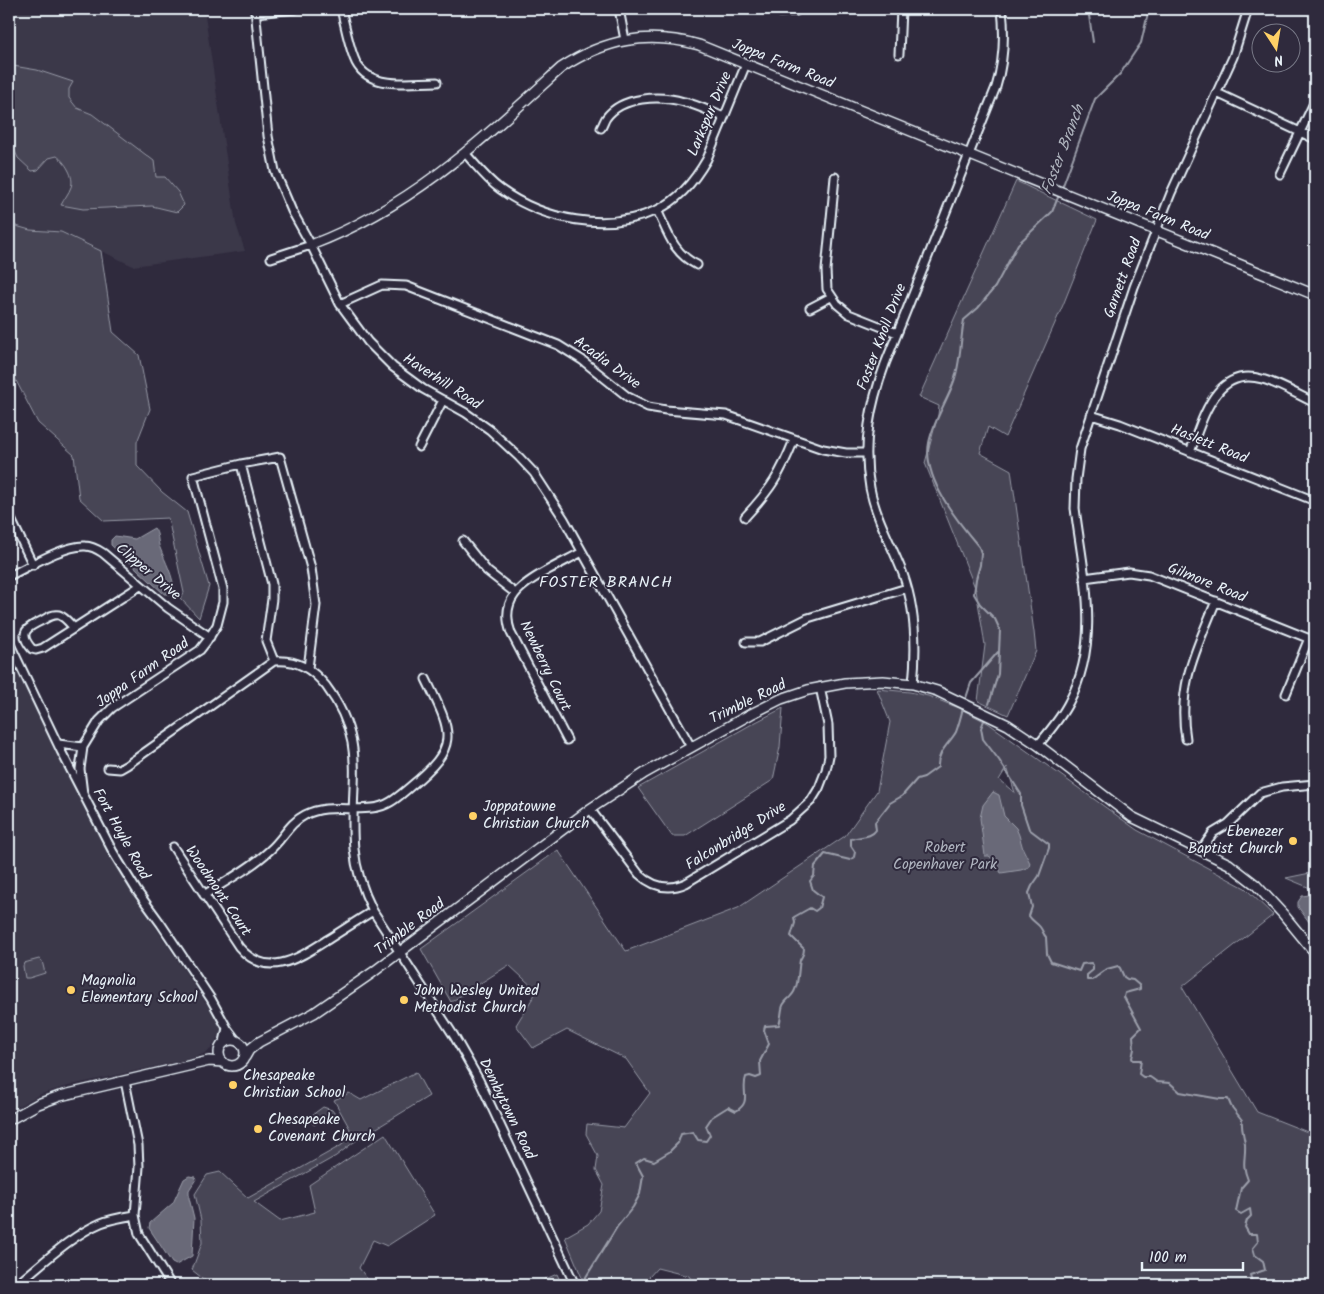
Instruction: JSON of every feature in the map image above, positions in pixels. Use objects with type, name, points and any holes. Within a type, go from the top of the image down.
[{"type":"street","points":[[255,11],[296,9]]},
{"type":"street","points":[[341,9],[354,58],[360,69],[367,75],[376,80],[387,82],[437,82]]},
{"type":"street","points":[[619,9],[624,40]]},
{"type":"street","points":[[773,9],[780,12],[796,11]]},
{"type":"street","points":[[899,54],[901,9]]},
{"type":"street","name":"Foster Knoll Drive","points":[[913,684],[916,636],[908,588],[876,511],[870,488],[866,453],[869,422],[873,400],[897,333],[1000,76],[1004,42],[1002,9]]},
{"type":"street","name":"Garnett Road","points":[[1038,746],[1066,708],[1081,673],[1086,653],[1089,627],[1075,508],[1078,458],[1134,287],[1156,230],[1233,57],[1248,9]]},
{"type":"street","name":"Haverhill Road","points":[[255,11],[271,154],[282,189],[340,304],[357,329],[377,352],[403,375],[476,420],[502,441],[519,457],[547,491],[691,747]]},
{"type":"street","name":"Joppa Farm Road","points":[[271,258],[311,245],[352,227],[401,201],[429,182],[465,153],[561,68],[594,50],[624,40],[656,38],[687,42],[746,64],[1315,295]]},
{"type":"street","name":"Larkspur Drive","points":[[465,153],[499,189],[529,206],[550,214],[578,220],[604,221],[627,219],[657,210],[678,197],[696,177],[707,159],[746,64]]},
{"type":"street","points":[[1217,93],[1315,139]]},
{"type":"street","points":[[601,128],[606,118],[614,110],[634,101],[648,99],[664,98],[683,101],[724,117]]},
{"type":"street","points":[[1280,174],[1315,101]]},
{"type":"street","points":[[835,177],[825,279],[827,289],[842,310],[897,333]]},
{"type":"street","points":[[657,210],[680,254],[686,260],[697,265]]},
{"type":"street","name":"Acadia Drive","points":[[340,304],[382,285],[406,286],[558,345],[582,360],[628,398],[642,404],[666,410],[726,415],[823,449],[866,453]]},
{"type":"street","points":[[810,308],[831,297]]},
{"type":"street","points":[[1190,452],[1211,402],[1226,384],[1234,380],[1247,377],[1264,379],[1315,403]]},
{"type":"street","points":[[418,447],[443,400]]},
{"type":"street","name":"Haslett Road","points":[[1091,415],[1120,424],[1315,501]]},
{"type":"street","points":[[745,517],[771,488],[781,471],[794,440]]},
{"type":"street","points":[[108,768],[120,769],[274,661],[291,661],[308,668],[316,605],[311,568],[280,457],[241,464],[271,577],[272,599],[266,641],[274,661]]},
{"type":"street","name":"Joppa Farm Road","points":[[83,794],[80,769],[83,747],[99,721],[112,708],[200,650],[210,637],[221,614],[223,589],[193,476],[241,464]]},
{"type":"street","points":[[9,515],[33,565]]},
{"type":"street","points":[[463,541],[487,570],[515,593],[532,579],[582,552]]},
{"type":"street","name":"Clipper Drive","points":[[9,576],[71,548],[92,547],[103,553],[168,608],[210,637]]},
{"type":"street","name":"Gilmore Road","points":[[1084,578],[1119,573],[1139,573],[1312,639]]},
{"type":"street","points":[[74,628],[60,616],[55,615],[30,627],[25,635],[32,649],[43,648],[140,586]]},
{"type":"street","points":[[746,642],[760,642],[808,618],[908,588]]},
{"type":"street","name":"Newberry Court","points":[[515,593],[508,614],[509,626],[567,740]]},
{"type":"street","points":[[1186,739],[1183,704],[1186,679],[1216,601]]},
{"type":"street","points":[[1286,694],[1312,639]]},
{"type":"street","name":"Fort Hoyle Road","points":[[9,642],[106,841],[137,891],[211,999],[227,1028],[238,1041]]},
{"type":"street","name":"Dembytown Road","points":[[308,668],[332,695],[352,738],[355,763],[353,808],[355,859],[363,887],[373,911],[454,1036],[479,1080],[575,1285]]},
{"type":"street","points":[[204,895],[268,852],[290,827],[303,816],[325,808],[372,808],[392,801],[431,770],[445,748],[447,729],[445,718],[426,679]]},
{"type":"street","name":"Trimble Road","points":[[245,1057],[249,1050],[259,1042],[293,1025],[328,1004],[590,809],[645,773],[766,706],[793,694],[820,687],[863,681],[913,684],[936,690],[998,720],[1038,746],[1132,817],[1229,864],[1256,885],[1315,953]]},
{"type":"street","name":"Falconbridge Drive","points":[[590,809],[647,882],[668,888],[686,883],[790,820],[811,801],[819,788],[829,756],[828,725],[820,687]]},
{"type":"street","points":[[58,744],[83,747]]},
{"type":"street","points":[[1201,850],[1213,833],[1228,824],[1260,793],[1282,787],[1315,784]]},
{"type":"street","name":"Woodmont Court","points":[[173,847],[243,953],[258,961],[269,964],[282,964],[298,958],[373,911]]},
{"type":"street","points":[[223,1062],[220,1058],[227,1028]]},
{"type":"street","points":[[9,1120],[38,1104],[60,1096],[208,1061],[223,1062],[235,1066],[245,1057],[245,1049],[238,1041],[228,1040],[208,1061]]},
{"type":"street","name":"Trimble Road","points":[[238,1041],[259,1042]]},
{"type":"street","points":[[125,1081],[138,1145],[140,1167],[135,1215],[139,1234],[171,1285]]},
{"type":"street","points":[[16,1285],[76,1237],[89,1229],[108,1221],[135,1215]]},
{"type":"shaded area","points":[[9,9],[204,9],[236,224],[245,251],[133,266],[61,232],[30,230],[9,224]]},
{"type":"shaded area","points":[[9,654],[103,844],[128,886],[220,1024],[221,1032],[211,1049],[190,1059],[72,1085],[41,1094],[9,1111]]},
{"type":"green space","points":[[9,67],[37,70],[73,82],[69,89],[69,98],[77,108],[92,114],[154,161],[156,177],[165,177],[178,192],[184,205],[177,212],[152,206],[83,209],[61,205],[72,183],[70,174],[63,162],[57,156],[49,158],[38,170],[32,171],[18,158],[9,142]]},
{"type":"green space","points":[[1016,181],[1097,220],[1063,305],[1005,437],[988,427],[980,453],[1011,470],[1034,632],[1036,651],[1008,715],[978,701],[985,645],[976,590],[925,463],[939,406],[919,397]]},
{"type":"green space","points":[[9,224],[30,230],[61,232],[101,251],[113,332],[139,355],[150,409],[137,442],[137,466],[162,492],[187,512],[209,586],[199,618],[180,598],[184,593],[168,518],[104,521],[79,498],[74,455],[38,423],[9,367]]},
{"type":"green space","name":"Robert Copenhaver Park","points":[[877,689],[910,692],[928,696],[959,708],[988,723],[1137,830],[1245,888],[1273,915],[1182,987],[1257,1112],[1315,1135],[1315,1285],[695,1285],[689,1276],[657,1268],[642,1285],[585,1285],[565,1237],[588,1224],[599,1211],[604,1185],[596,1170],[598,1156],[586,1134],[587,1124],[624,1128],[650,1093],[626,1059],[567,1030],[533,1048],[516,1025],[537,991],[509,965],[451,1002],[421,949],[558,850],[626,951],[738,908],[845,836],[877,791],[890,722]],"holes":[[[1007,767],[1015,793],[999,780]]]},
{"type":"green space","points":[[783,708],[780,747],[773,780],[685,836],[672,836],[638,788]]},
{"type":"green space","points":[[1315,872],[1315,890],[1286,878]]},
{"type":"green space","points":[[39,959],[42,961],[45,973],[25,978],[24,963]]},
{"type":"green space","points":[[416,1072],[429,1096],[354,1142],[336,1156],[254,1202],[280,1221],[315,1212],[309,1185],[385,1134],[435,1215],[387,1246],[373,1240],[359,1268],[372,1285],[211,1285],[192,1270],[202,1243],[201,1220],[195,1194],[207,1175],[220,1172],[248,1198],[342,1145],[350,1129],[334,1100],[349,1093],[361,1100]]},
{"type":"green space","points":[[323,1107],[332,1110],[337,1117],[332,1122],[327,1115],[314,1125],[308,1118]]},
{"type":"green space","points":[[557,1274],[562,1285],[532,1285]]},
{"type":"green space","points":[[470,1278],[482,1285],[440,1285]]},
{"type":"water","points":[[154,528],[173,580],[174,591],[170,594],[164,594],[111,545],[111,540],[115,536],[135,539]]},
{"type":"water","points":[[993,792],[999,795],[1004,816],[1016,828],[1030,863],[1029,867],[1001,873],[995,861],[989,856],[985,856],[980,818],[983,805]]},
{"type":"water","points":[[1309,895],[1315,897],[1315,930],[1298,907],[1298,902],[1302,896]]},
{"type":"water","points":[[189,1176],[196,1179],[189,1190],[194,1218],[192,1256],[176,1265],[172,1263],[149,1228],[150,1223],[173,1203],[184,1179]]},
{"type":"waterway","points":[[1088,9],[1093,42]]},
{"type":"waterway","name":"Foster Branch","points":[[1062,188],[1095,99],[1120,74],[1141,43],[1149,9]]},
{"type":"waterway","name":"Foster Branch","points":[[989,704],[998,674],[1000,630],[995,619],[980,604],[974,594],[981,553],[979,547],[961,525],[936,485],[928,456],[929,443],[933,428],[956,376],[964,320],[978,308],[995,287],[1018,244],[1052,212],[1059,195]]},
{"type":"waterway","points":[[965,701],[971,683],[998,652]]},
{"type":"waterway","points":[[581,1285],[640,1194],[643,1176],[636,1163],[644,1158],[654,1161],[669,1152],[678,1143],[681,1134],[693,1132],[698,1140],[706,1141],[710,1135],[706,1126],[712,1117],[728,1107],[736,1111],[741,1108],[745,1100],[746,1077],[756,1078],[761,1076],[760,1061],[769,1044],[764,1030],[765,1026],[779,1025],[783,1005],[796,988],[800,960],[804,953],[804,949],[791,936],[795,923],[794,917],[810,908],[815,911],[819,908],[822,897],[813,890],[810,881],[814,876],[815,866],[825,854],[850,860],[854,857],[855,852],[851,846],[851,839],[874,833],[876,830],[875,822],[890,803],[902,796],[917,779],[924,777],[938,767],[941,752],[956,732],[963,708]]},
{"type":"waterway","name":"Foster Branch","points":[[985,718],[981,728],[983,739],[1021,794],[1021,805],[1029,829],[1049,844],[1039,876],[1029,893],[1032,907],[1029,916],[1040,927],[1046,937],[1047,954],[1051,962],[1079,971],[1082,964],[1091,963],[1093,970],[1087,975],[1087,980],[1092,980],[1107,969],[1118,966],[1124,977],[1133,980],[1140,986],[1140,989],[1125,993],[1124,997],[1141,1028],[1133,1036],[1134,1049],[1132,1058],[1133,1060],[1141,1060],[1139,1074],[1143,1077],[1150,1077],[1157,1082],[1170,1083],[1180,1092],[1228,1099],[1242,1120],[1245,1144],[1244,1165],[1248,1180],[1241,1188],[1236,1211],[1241,1214],[1250,1209],[1251,1216],[1247,1220],[1245,1227],[1249,1234],[1257,1234],[1258,1242],[1253,1248],[1255,1255],[1263,1261],[1265,1270],[1250,1275],[1253,1285]]},
{"type":"place","name":"Joppatowne Christian Church","points":[[473,816]]},
{"type":"place","name":"Ebenezer Baptist Church","points":[[1293,841]]},
{"type":"place","name":"Magnolia Elementary School","points":[[71,990]]},
{"type":"place","name":"John Wesley United Methodist Church","points":[[404,1000]]},
{"type":"place","name":"Chesapeake Christian School","points":[[233,1085]]},
{"type":"place","name":"Chesapeake Covenant Church","points":[[258,1129]]},
{"type":"district","name":"FOSTER BRANCH","points":[[606,582]]}]
